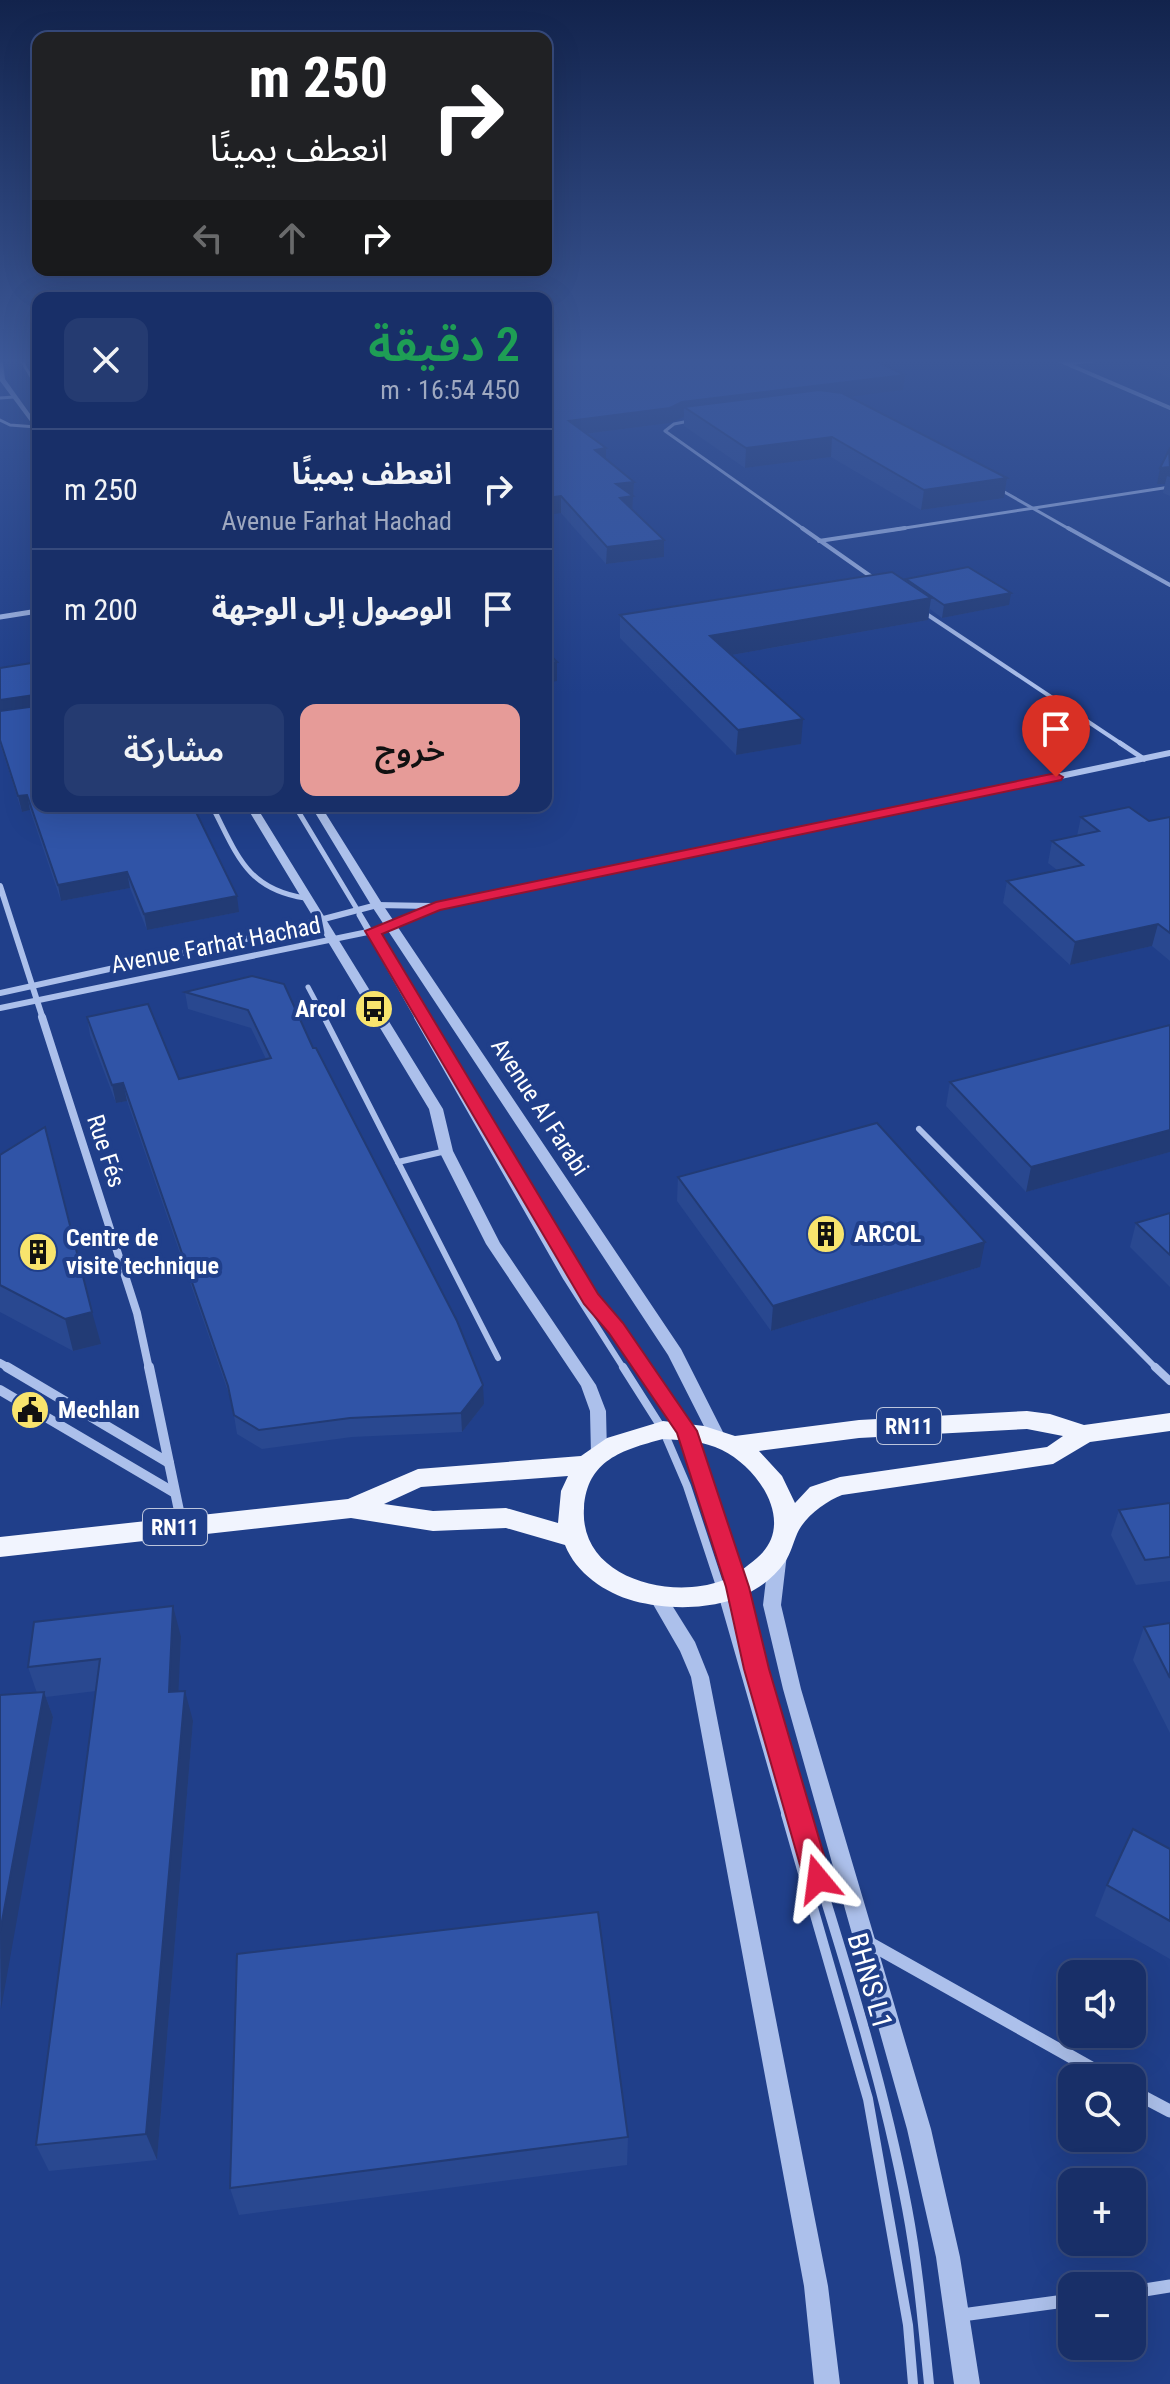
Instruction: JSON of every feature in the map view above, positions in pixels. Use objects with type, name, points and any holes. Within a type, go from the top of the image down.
[{"type":"main road","name":"RN11","points":[[726,1442],[992,1420],[1050,1423],[1084,1434],[1170,1422]]},
{"type":"main road","name":"RN11","points":[[351,1508],[418,1478],[593,1459],[626,1439],[675,1430],[726,1442],[749,1454],[770,1475],[783,1500],[786,1527],[778,1553]]},
{"type":"main road","name":"RN11","points":[[786,1527],[819,1494],[840,1486],[1053,1455],[1084,1434]]},
{"type":"main road","points":[[593,1459],[575,1483],[568,1509],[573,1537],[589,1563],[609,1581],[659,1599],[700,1601],[730,1591],[778,1553]]},
{"type":"main road","name":"RN11","points":[[0,1547],[351,1508],[433,1521],[506,1518],[573,1537]]},
{"type":"street","points":[[0,617],[32,612]]},
{"type":"street","name":"Avenue Farhat Hachad","points":[[0,1008],[263,951],[392,927],[436,907],[1170,753]]},
{"type":"street","points":[[255,812],[436,1109],[446,1151],[493,1244],[588,1385],[598,1411],[593,1459]]},
{"type":"street","name":"Avenue Al Farabi","points":[[320,812],[377,905],[675,1353],[726,1442]]},
{"type":"street","name":"Rue Fés","points":[[0,886],[137,1313],[182,1526]]},
{"type":"street","name":"Avenue Farhat Hachad","points":[[0,993],[255,937],[377,905],[436,907]]},
{"type":"street","points":[[0,1363],[169,1463]]},
{"type":"street","points":[[0,1390],[175,1493]]},
{"type":"street","points":[[778,1553],[772,1605],[863,1940],[919,2129],[957,2316],[967,2384]]},
{"type":"street","points":[[659,1599],[688,1648],[700,1677],[816,2286],[827,2384]]},
{"type":"street","points":[[863,1940],[1084,2064]]},
{"type":"street","points":[[1146,2098],[1170,2111]]},
{"type":"street","points":[[1146,2290],[1170,2286]]},
{"type":"street","points":[[957,2316],[1058,2302]]},
{"type":"lane","points":[[721,471],[882,584]]},
{"type":"lane","points":[[993,486],[1170,585]]},
{"type":"lane","points":[[819,541],[1170,487]]},
{"type":"lane","points":[[919,609],[1144,759]]},
{"type":"lane","points":[[215,812],[254,882],[281,895],[305,898]]},
{"type":"lane","name":"BHNS L1","points":[[298,812],[358,910],[566,1278],[675,1430],[687,1486],[730,1591],[868,2099],[908,2325],[913,2384]]},
{"type":"lane","name":"BHNS L1","points":[[369,932],[591,1299],[616,1328],[675,1430],[757,1669],[879,2088],[903,2188],[929,2384]]},
{"type":"lane","points":[[308,987],[498,1358]]},
{"type":"lane","points":[[919,1129],[1120,1335],[1170,1381]]},
{"type":"lane","points":[[398,1162],[446,1151]]},
{"type":"building","points":[[552,471],[621,471],[634,482],[616,484],[633,496],[620,498],[664,540],[607,547],[561,496],[552,497]]},
{"type":"building","points":[[891,471],[994,471],[1007,478],[924,490]]},
{"type":"building","points":[[968,567],[1011,593],[944,605],[906,579]]},
{"type":"building","points":[[892,572],[931,598],[710,636],[803,719],[738,730],[620,615]]},
{"type":"building","points":[[32,663],[32,695],[0,700],[0,668]]},
{"type":"building","points":[[32,707],[32,810],[27,795],[18,796],[0,740],[0,711]]},
{"type":"building","points":[[1129,807],[1149,821],[1170,817],[1170,933],[1158,924],[1075,942],[1007,881],[1083,865],[1052,841],[1099,831],[1081,817]]},
{"type":"building","points":[[33,812],[196,812],[237,896],[144,914],[127,872],[58,885]]},
{"type":"building","points":[[252,976],[284,984],[313,1048],[316,1048],[457,1321],[483,1385],[461,1413],[350,1418],[259,1430],[234,1415],[228,1386],[123,1083],[112,1085],[87,1017],[148,1004],[179,1079],[271,1058],[248,1010],[185,992]]},
{"type":"building","points":[[1170,1025],[1170,1130],[1031,1167],[950,1082]]},
{"type":"building","name":"ARCOL","points":[[877,1123],[985,1242],[773,1306],[678,1177]]},
{"type":"building","name":"Centre de visite technique","points":[[45,1127],[92,1312],[65,1319],[0,1285],[0,1155]]},
{"type":"building","points":[[1170,1213],[1170,1255],[1136,1223]]},
{"type":"building","points":[[1170,1503],[1170,1557],[1145,1560],[1119,1510]]},
{"type":"building","points":[[173,1606],[169,1692],[185,1691],[146,2134],[36,2145],[100,1659],[28,1667],[34,1622]]},
{"type":"building","points":[[1170,1623],[1170,1678],[1144,1627]]},
{"type":"building","points":[[44,1692],[0,1932],[0,1695]]},
{"type":"building","points":[[1133,1829],[1170,1849],[1170,1921],[1107,1885]]},
{"type":"building","points":[[598,1912],[628,2137],[230,2188],[237,1954]]},
{"type":"place","name":"Arcol","points":[[374,1009]]},
{"type":"place","name":"ARCOL","points":[[826,1234]]},
{"type":"place","name":"Centre de visite technique","points":[[38,1252]]},
{"type":"place","name":"Mechlan","points":[[30,1410]]},
{"type":"route","points":[[818,1879],[757,1669],[738,1587],[693,1459],[687,1431],[616,1328],[591,1299],[373,931],[392,927],[436,907],[1056,777]]}]
